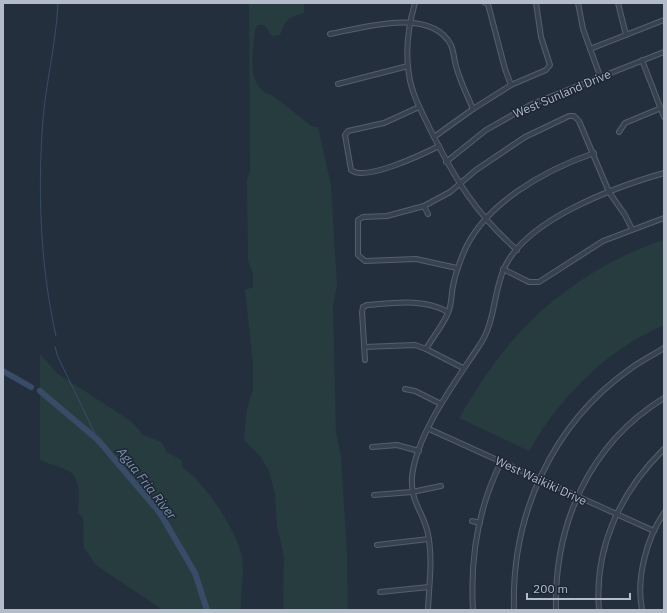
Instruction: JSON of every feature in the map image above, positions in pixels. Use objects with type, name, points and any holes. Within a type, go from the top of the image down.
[{"type":"street","points":[[415,3],[410,21],[407,46],[411,85],[419,107],[459,185],[486,218],[517,250]]},
{"type":"street","points":[[485,3],[488,4],[511,85]]},
{"type":"street","points":[[434,137],[473,109],[511,85],[546,70],[550,65],[541,36],[536,3]]},
{"type":"street","points":[[578,3],[583,29],[600,76]]},
{"type":"street","points":[[618,3],[626,35]]},
{"type":"street","points":[[590,49],[664,20]]},
{"type":"street","points":[[330,34],[410,21],[433,29],[447,39],[473,109]]},
{"type":"street","name":"West Sunland Drive","points":[[446,162],[486,130],[510,116],[553,95],[664,52]]},
{"type":"street","points":[[642,60],[664,117]]},
{"type":"street","points":[[338,84],[408,66]]},
{"type":"street","points":[[419,107],[384,123],[346,132],[345,139],[352,170],[355,173],[371,172],[399,164],[438,146]]},
{"type":"street","points":[[619,132],[625,123],[661,108]]},
{"type":"street","points":[[457,268],[416,259],[361,260],[358,255],[358,220],[363,217],[387,216],[424,206],[459,185],[476,170],[525,137],[551,123],[569,116],[574,116],[579,121],[594,152],[609,192],[625,215],[632,229]]},
{"type":"street","points":[[426,349],[448,312],[457,268],[473,235],[486,218],[514,194],[532,183],[573,160],[594,152]]},
{"type":"street","points":[[428,610],[431,560],[429,539],[426,527],[419,513],[412,492],[413,471],[419,451],[441,404],[463,368],[480,346],[488,331],[498,284],[503,270],[517,250],[530,237],[572,207],[609,192],[664,173]]},
{"type":"street","points":[[424,206],[428,214]]},
{"type":"street","points":[[503,270],[522,279],[535,282],[546,278],[570,260],[602,241],[664,218]]},
{"type":"street","points":[[535,282],[535,288]]},
{"type":"street","points":[[365,360],[363,307],[367,305],[414,303],[435,307],[448,312]]},
{"type":"street","points":[[492,316],[498,318]]},
{"type":"street","points":[[364,347],[405,344],[426,349],[463,368]]},
{"type":"street","points":[[514,610],[517,551],[524,517],[538,479],[564,435],[592,402],[630,369],[664,348]]},
{"type":"street","points":[[405,389],[415,391],[441,404]]},
{"type":"street","points":[[556,610],[556,588],[560,553],[564,535],[577,497],[594,466],[612,443],[627,426],[664,398]]},
{"type":"street","name":"West Waikiki Drive","points":[[429,429],[577,497],[654,530]]},
{"type":"street","points":[[372,447],[397,445],[419,451]]},
{"type":"street","points":[[599,610],[598,588],[600,566],[605,544],[616,514],[634,483],[650,462],[664,449]]},
{"type":"street","points":[[473,610],[472,569],[480,523],[487,496],[501,462]]},
{"type":"street","points":[[374,495],[412,492],[441,486]]},
{"type":"street","points":[[642,610],[641,583],[645,558],[654,530],[664,513]]},
{"type":"street","points":[[472,521],[480,523]]},
{"type":"street","points":[[377,545],[429,539]]},
{"type":"street","points":[[380,592],[429,587]]},
{"type":"green space","points":[[249,3],[304,3],[304,13],[294,16],[288,20],[280,35],[272,36],[264,25],[258,25],[255,30],[252,58],[254,77],[263,91],[272,95],[313,127],[318,127],[331,185],[337,284],[333,307],[336,432],[341,457],[347,554],[348,610],[283,610],[284,557],[277,526],[275,494],[269,471],[260,456],[244,440],[247,409],[253,389],[253,365],[245,290],[253,287],[253,273],[248,261],[247,180],[250,171]]},
{"type":"green space","points":[[664,240],[664,325],[643,335],[623,348],[586,377],[555,412],[529,451],[459,418],[485,376],[503,352],[536,316],[575,284],[619,258]]},
{"type":"green space","points":[[40,354],[57,373],[132,422],[143,435],[161,442],[167,452],[182,461],[182,467],[200,483],[219,508],[239,547],[243,571],[241,610],[163,610],[96,565],[84,548],[83,518],[78,513],[78,489],[75,478],[72,473],[67,470],[40,460]]},
{"type":"waterway","points":[[56,336],[44,260],[40,184],[43,117],[55,36],[58,3]]},
{"type":"waterway","points":[[55,347],[58,357],[98,440]]},
{"type":"waterway","name":"Agua Fria River","points":[[3,371],[31,387]]},
{"type":"waterway","name":"Agua Fria River","points":[[40,391],[98,440],[160,513],[195,573],[207,610]]}]
